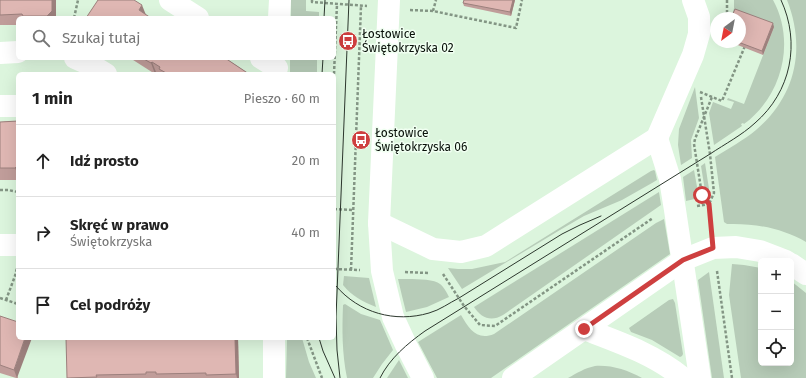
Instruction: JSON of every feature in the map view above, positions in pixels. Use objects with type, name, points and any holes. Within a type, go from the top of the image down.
[{"type":"main road","points":[[170,0],[195,16]]},
{"type":"main road","points":[[389,0],[379,223],[382,271],[393,317],[423,378]]},
{"type":"main road","points":[[379,223],[433,249],[461,252],[486,246],[657,138],[693,55],[699,34],[699,17],[693,0]]},
{"type":"main road","points":[[0,53],[16,52]]},
{"type":"main road","points":[[80,60],[103,72]]},
{"type":"main road","points":[[0,106],[16,106]]},
{"type":"main road","points":[[657,138],[670,179],[700,378]]},
{"type":"main road","points":[[0,245],[16,244]]},
{"type":"main road","points":[[513,378],[683,260],[713,248],[736,247],[760,251],[778,258]]},
{"type":"main road","points":[[794,266],[806,274]]},
{"type":"main road","points":[[584,329],[617,341],[648,355],[674,371],[682,378]]},
{"type":"main road","points":[[274,340],[274,378]]},
{"type":"path","points":[[74,16],[78,0]]},
{"type":"path","points":[[312,0],[312,2],[368,6]]},
{"type":"path","points":[[436,0],[433,11],[516,28],[522,0]]},
{"type":"path","points":[[726,12],[727,0]]},
{"type":"path","points":[[336,27],[337,4]]},
{"type":"path","points":[[351,270],[361,6]]},
{"type":"path","points":[[732,378],[713,248],[709,204],[714,193],[710,154],[700,92],[722,101],[747,40]]},
{"type":"path","points":[[334,72],[335,60]]},
{"type":"path","points":[[709,204],[702,195],[694,144],[703,117],[712,97]]},
{"type":"path","points":[[0,190],[16,192]]},
{"type":"path","points":[[437,273],[443,274],[464,306],[480,325],[495,326],[660,213],[709,204]]},
{"type":"path","points":[[336,210],[353,210]]},
{"type":"path","points":[[336,269],[431,273]]},
{"type":"path","points":[[6,300],[16,272]]},
{"type":"path","points":[[0,298],[16,303]]},
{"type":"path","points":[[308,340],[322,378]]},
{"type":"green space","points":[[291,0],[306,0],[306,11],[319,12],[319,16],[291,16]]},
{"type":"green space","points":[[734,0],[773,0],[780,16],[784,33],[784,50],[776,84],[768,99],[757,112],[744,124],[741,124],[742,126],[714,145],[709,113],[713,102],[731,109],[734,102],[727,100],[728,98],[744,104],[774,27],[746,16],[746,12],[733,12]]},
{"type":"green space","points":[[787,0],[806,0],[806,242],[787,233],[768,227],[747,224],[727,224],[724,222],[715,157],[741,141],[770,117],[788,87],[794,70],[796,36],[793,18]]},
{"type":"green space","points":[[290,60],[317,60],[317,72],[290,72]]},
{"type":"green space","points":[[695,87],[699,118],[691,140],[692,158],[681,165],[678,145],[679,129]]},
{"type":"green space","points":[[705,163],[709,189],[709,194],[706,197],[701,166]]},
{"type":"green space","points":[[654,170],[657,180],[622,200],[584,216],[462,289],[448,268],[472,269],[505,262]]},
{"type":"green space","points":[[694,170],[699,198],[686,201],[683,177]]},
{"type":"green space","points":[[659,192],[661,205],[503,315],[494,318],[487,318],[480,314],[474,307]]},
{"type":"green space","points":[[664,219],[670,254],[491,378],[437,378],[418,342],[461,315],[470,329],[478,335],[488,336],[494,334]]},
{"type":"green space","points":[[732,264],[758,267],[758,366],[794,366],[794,283],[806,293],[806,378],[741,378],[729,295]]},
{"type":"green space","points":[[709,272],[724,378],[712,378],[698,280]]},
{"type":"green space","points":[[344,276],[369,278],[376,307],[358,298],[346,289],[343,285]]},
{"type":"green space","points":[[398,279],[420,279],[437,282],[443,287],[449,297],[427,307],[406,312]]},
{"type":"green space","points":[[673,299],[675,303],[683,354],[680,357],[652,340],[631,332],[629,328],[669,300]]},
{"type":"green space","points":[[345,304],[361,314],[380,320],[393,350],[373,378],[347,378],[344,360],[342,323],[343,305]]},
{"type":"green space","points":[[287,340],[303,340],[309,362],[316,378],[286,378]]},
{"type":"green space","points":[[399,360],[408,378],[387,378]]},
{"type":"green space","points":[[595,366],[607,366],[619,369],[642,378],[568,378],[584,369]]},
{"type":"building","points":[[0,0],[52,0],[52,11],[47,16],[23,16],[22,14],[0,15]]},
{"type":"building","points":[[98,0],[134,0],[142,5],[139,10],[148,16],[87,16]]},
{"type":"building","points":[[464,0],[513,0],[510,12],[463,3]]},
{"type":"building","points":[[735,9],[743,12],[734,12]]},
{"type":"building","points":[[746,13],[773,23],[762,51],[746,45]]},
{"type":"building","points":[[146,60],[228,60],[246,72],[164,72],[159,69],[160,67],[152,62],[151,63]]},
{"type":"building","points":[[16,121],[15,168],[0,168],[0,122]]},
{"type":"building","points":[[0,316],[16,321],[16,340],[24,340],[14,370],[0,365]]},
{"type":"building","points":[[66,340],[235,340],[236,374],[156,374],[156,372],[146,372],[146,374],[96,375],[97,377],[67,378]]},
{"type":"tram line","points":[[324,16],[325,0]]},
{"type":"tram line","points":[[340,378],[336,317],[349,0]]},
{"type":"tram line","points":[[380,378],[389,364],[400,352],[425,331],[710,154],[755,123],[767,111],[777,97],[789,66],[791,50],[790,33],[787,16],[781,0]]},
{"type":"tram line","points":[[322,72],[323,60]]},
{"type":"tram line","points":[[336,286],[355,303],[378,313],[403,317],[433,312],[459,298],[562,234],[601,216]]},
{"type":"tram line","points":[[320,340],[335,378]]},
{"type":"place","name":"Łostowice Świętokrzyska 02","points":[[348,41]]},
{"type":"place","name":"Łostowice Świętokrzyska 06","points":[[361,140]]},
{"type":"route","points":[[584,329],[683,260],[713,248],[709,204],[702,195]]}]
